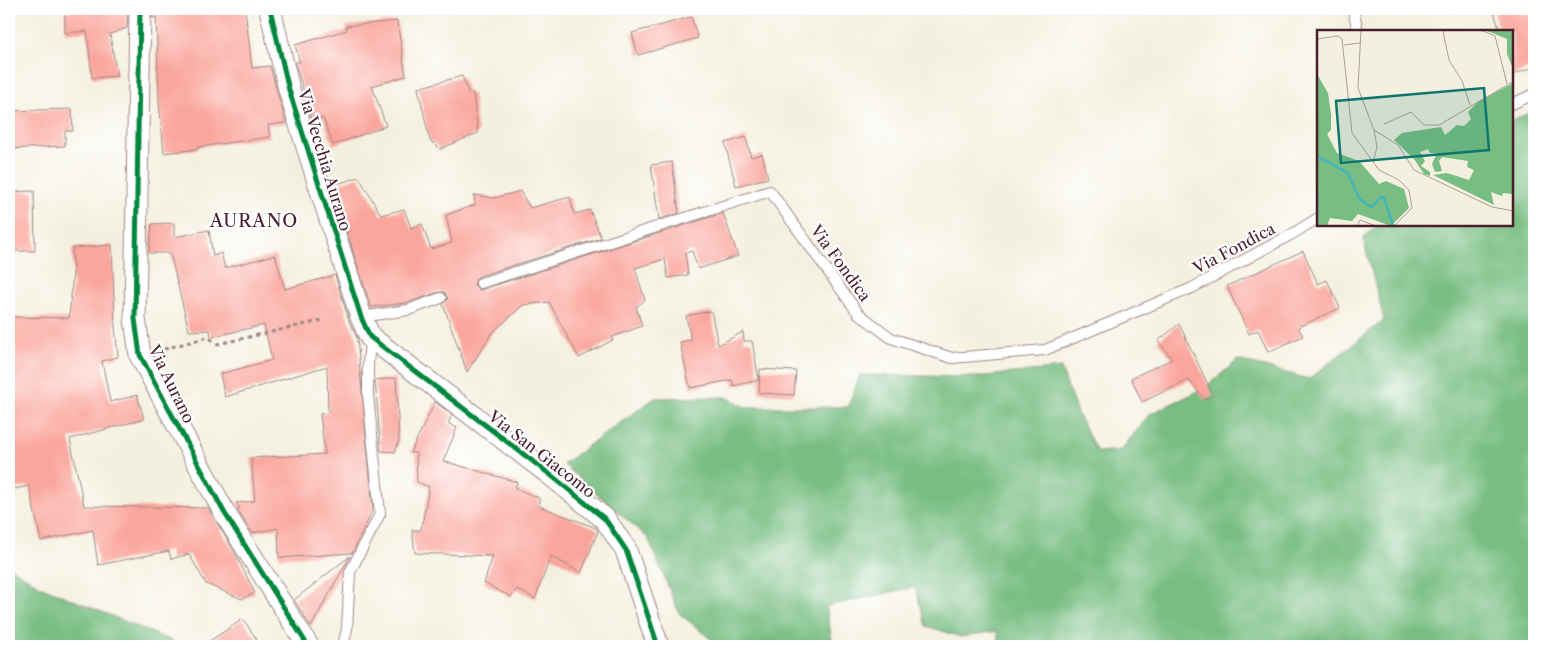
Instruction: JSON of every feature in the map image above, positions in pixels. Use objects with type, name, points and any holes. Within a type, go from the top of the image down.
[{"type":"street","name":"Via Aurano","points":[[140,9],[135,319],[140,355],[224,512],[308,646]]},
{"type":"street","name":"Via Vecchia Aurano","points":[[270,9],[289,90],[358,317]]},
{"type":"street","name":"Via San Giacomo","points":[[358,317],[370,337],[552,476],[605,519],[626,550],[658,646]]},
{"type":"lane","points":[[1353,9],[1358,30]]},
{"type":"lane","points":[[1513,104],[1534,94]]},
{"type":"lane","name":"Via Fondica","points":[[481,283],[770,191],[858,313],[891,338],[952,358],[1045,350],[1192,288],[1317,219]]},
{"type":"lane","points":[[358,317],[408,310],[441,298]]},
{"type":"lane","points":[[343,646],[347,629],[350,572],[380,514],[368,395],[370,337]]},
{"type":"path","points":[[140,355],[208,337],[218,344],[324,320]]},
{"type":"green space","points":[[1534,111],[1534,646],[999,646],[997,631],[961,637],[926,626],[915,587],[826,606],[833,646],[719,646],[679,613],[648,538],[563,464],[655,398],[726,397],[745,407],[848,407],[860,375],[976,377],[1061,368],[1077,413],[1097,452],[1121,450],[1150,414],[1203,389],[1238,360],[1309,379],[1384,320],[1363,238],[1377,226],[1513,226],[1513,120]]},
{"type":"green space","points":[[9,567],[42,587],[184,646],[9,646]]},
{"type":"building","points":[[82,9],[128,9],[127,28],[110,34],[117,76],[92,78],[87,31],[65,33],[65,12]]},
{"type":"building","points":[[152,9],[245,9],[252,68],[270,66],[286,123],[268,125],[270,137],[164,153],[159,102],[156,17],[152,18]]},
{"type":"building","points":[[1493,9],[1534,9],[1534,67],[1513,75],[1513,30],[1500,30]]},
{"type":"building","points":[[691,17],[698,38],[638,55],[632,33]]},
{"type":"building","points":[[397,21],[406,76],[372,86],[386,126],[333,145],[323,118],[312,120],[295,62],[300,62],[295,45],[347,30],[346,26]]},
{"type":"building","points":[[462,76],[469,94],[473,93],[478,133],[440,149],[430,141],[418,88]]},
{"type":"building","points":[[72,109],[73,131],[65,131],[65,146],[9,149],[9,111]]},
{"type":"building","points":[[746,137],[751,157],[762,154],[768,178],[736,186],[725,143]]},
{"type":"building","points":[[672,162],[679,213],[659,219],[651,165]]},
{"type":"building","points":[[359,177],[381,215],[404,209],[411,228],[422,224],[431,249],[452,243],[446,215],[475,205],[474,195],[495,198],[520,191],[530,208],[570,197],[574,214],[590,210],[601,238],[479,276],[474,285],[480,290],[723,213],[738,256],[698,269],[692,251],[685,253],[688,275],[668,278],[665,259],[635,268],[645,300],[636,307],[642,326],[612,337],[613,340],[579,358],[549,302],[523,305],[492,333],[467,372],[443,304],[448,299],[445,292],[439,292],[406,303],[371,307],[336,198],[337,184]]},
{"type":"building","points":[[34,191],[35,251],[9,251],[9,192]]},
{"type":"building","points":[[174,223],[174,237],[209,230],[213,256],[221,253],[225,268],[275,255],[285,289],[335,275],[349,321],[357,338],[373,509],[352,553],[279,558],[278,528],[252,533],[237,509],[240,509],[236,503],[255,501],[251,458],[325,454],[320,414],[328,413],[327,366],[225,397],[220,374],[272,360],[264,325],[211,337],[210,330],[189,331],[170,253],[149,253],[152,224]]},
{"type":"building","points":[[112,245],[118,357],[102,361],[110,402],[137,395],[144,419],[70,439],[84,506],[208,508],[234,551],[255,593],[242,599],[206,584],[189,554],[171,559],[169,551],[98,565],[93,530],[41,541],[29,486],[9,490],[9,317],[69,318],[73,274],[72,248]]},
{"type":"building","points":[[1303,251],[1318,284],[1327,280],[1340,308],[1298,327],[1303,336],[1268,352],[1258,330],[1249,334],[1227,286]]},
{"type":"building","points":[[711,311],[718,345],[743,332],[744,341],[752,341],[759,380],[734,386],[732,380],[690,388],[680,342],[691,340],[686,316]]},
{"type":"building","points":[[1179,324],[1213,395],[1205,400],[1189,380],[1142,402],[1131,378],[1172,359],[1158,341]]},
{"type":"building","points":[[760,369],[796,371],[794,395],[759,393]]},
{"type":"building","points":[[396,378],[399,441],[395,452],[381,451],[375,380]]},
{"type":"building","points":[[435,402],[452,415],[448,423],[457,428],[443,461],[517,482],[515,488],[539,498],[539,506],[596,528],[598,531],[581,573],[551,556],[535,599],[517,589],[511,597],[484,583],[493,556],[415,553],[412,530],[421,530],[429,487],[417,482],[416,453],[410,453]]},
{"type":"building","points":[[350,556],[311,627],[294,600]]},
{"type":"building","points":[[243,619],[261,646],[202,646]]},
{"type":"cycle path","points":[[140,9],[135,319],[140,355],[224,512],[308,646]]},
{"type":"cycle path","points":[[270,9],[289,90],[361,317],[370,337],[552,476],[605,519],[626,550],[658,646]]},
{"type":"district","name":"AURANO","points":[[254,221]]}]
